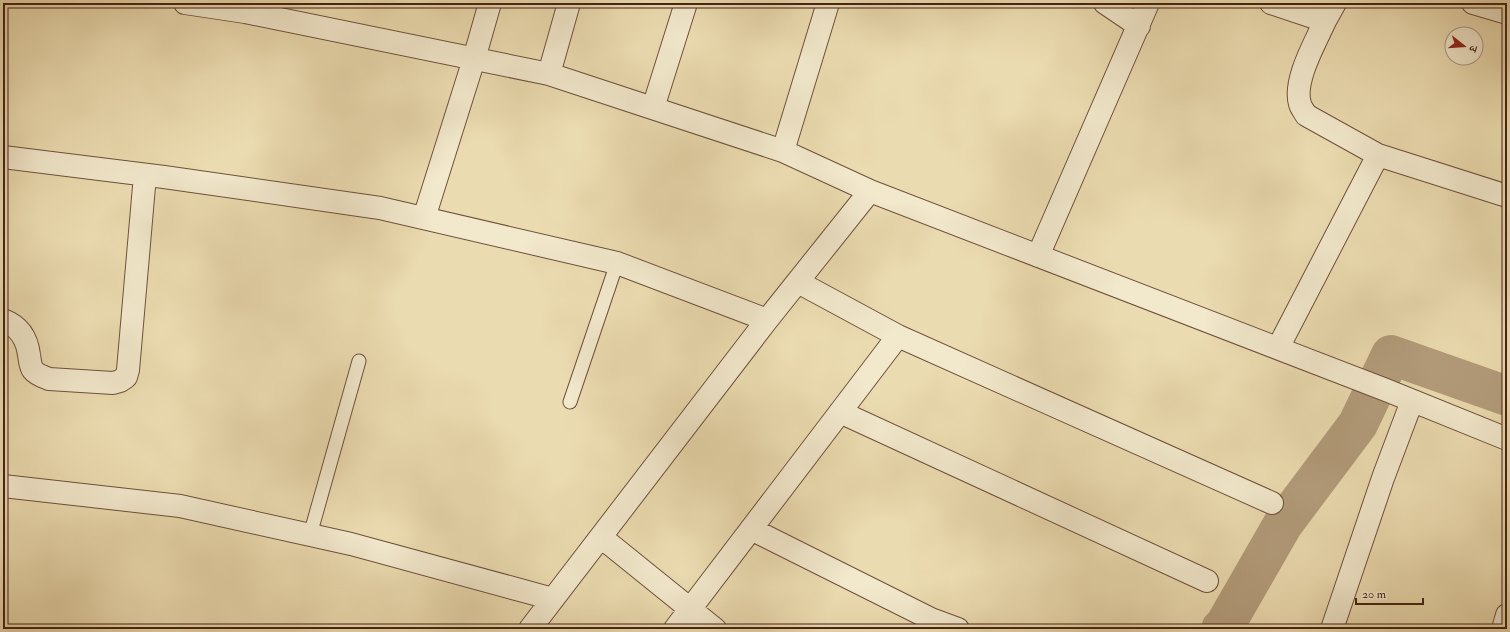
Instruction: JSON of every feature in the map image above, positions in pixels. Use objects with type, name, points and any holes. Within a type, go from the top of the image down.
[{"type":"street","points":[[424,218],[490,3]]},
{"type":"street","points":[[549,74],[569,3]]},
{"type":"street","points":[[653,108],[686,3]]},
{"type":"street","points":[[783,151],[828,3]]},
{"type":"street","points":[[1105,3],[1139,26]]},
{"type":"street","points":[[1038,256],[1148,3]]},
{"type":"street","points":[[1271,3],[1330,12],[1300,77],[1298,91],[1300,104],[1306,115],[1378,155],[1507,196]]},
{"type":"street","points":[[1473,3],[1507,13]]},
{"type":"street","points":[[198,4],[278,11],[474,59],[549,74],[783,151],[870,191],[1358,379],[1507,439]]},
{"type":"street","points":[[1278,348],[1378,155]]},
{"type":"street","points":[[3,158],[145,175],[380,208],[617,263],[767,320]]},
{"type":"street","points":[[3,320],[19,329],[28,346],[30,363],[33,370],[40,375],[50,379],[113,382],[120,381],[126,377],[128,370],[145,175]]},
{"type":"street","points":[[530,629],[767,320],[870,191]]},
{"type":"street","points":[[798,282],[898,336],[1272,503]]},
{"type":"street","points":[[675,629],[898,336]]},
{"type":"street","points":[[1332,629],[1383,478],[1412,401]]},
{"type":"street","points":[[840,412],[1207,580]]},
{"type":"street","points":[[3,486],[180,506],[351,544],[553,599]]},
{"type":"street","points":[[751,529],[927,624],[958,629]]},
{"type":"street","points":[[602,537],[715,629]]},
{"type":"street","points":[[1503,629],[1507,615]]},
{"type":"lane","points":[[570,402],[617,263]]},
{"type":"lane","points":[[310,534],[359,361]]},
{"type":"waterway","points":[[1221,629],[1225,625],[1283,524],[1358,424],[1391,355],[1507,396]]}]
